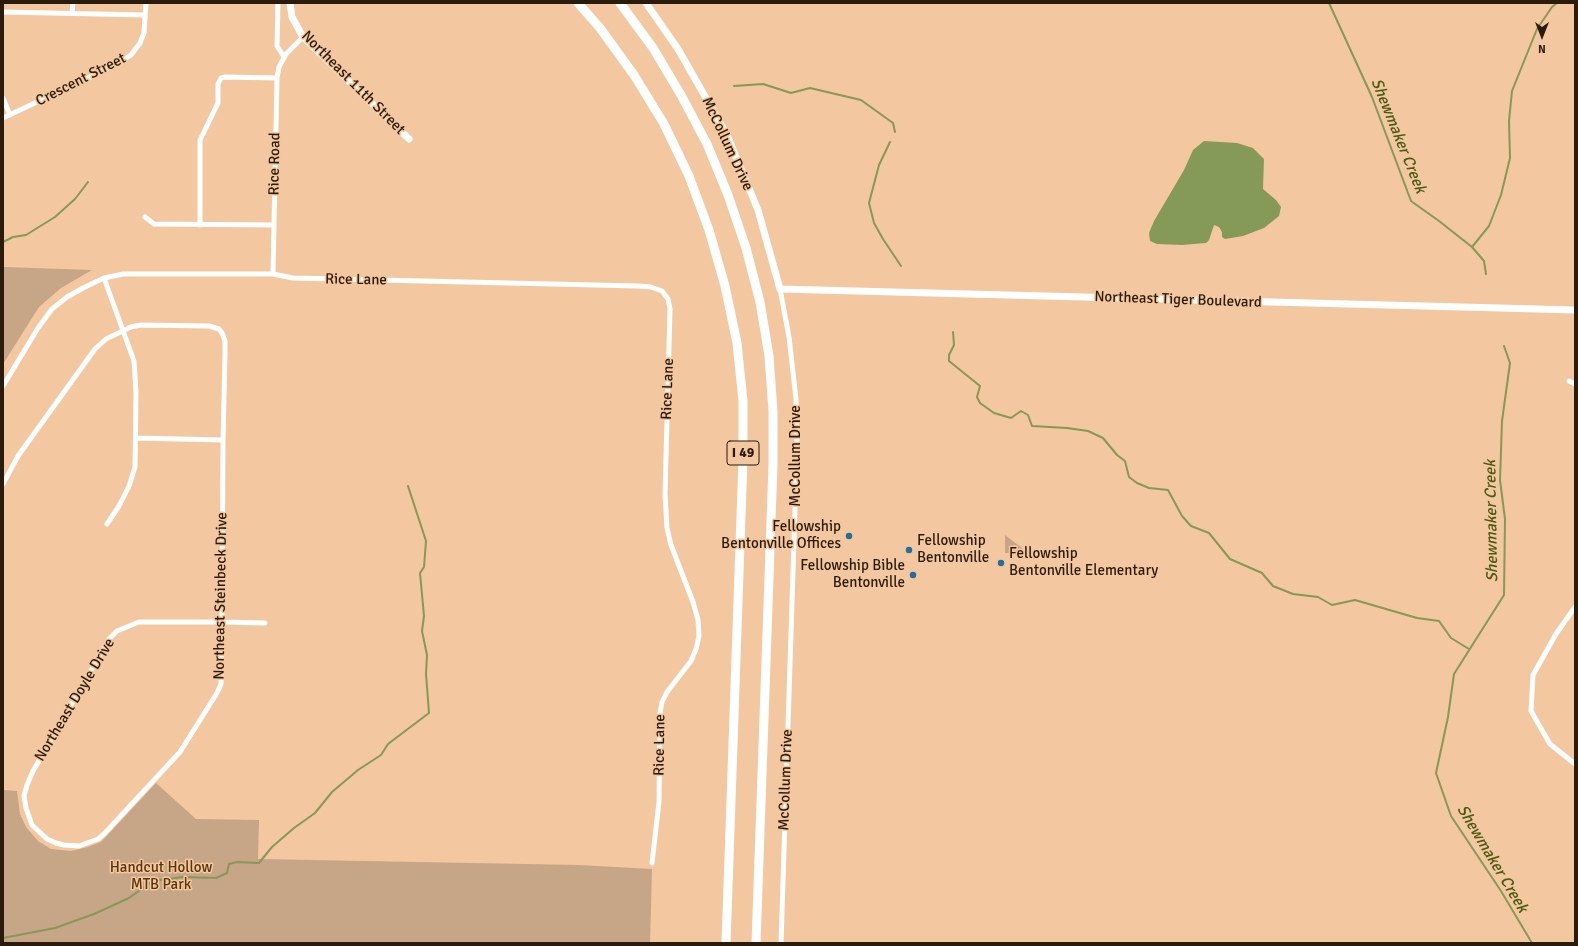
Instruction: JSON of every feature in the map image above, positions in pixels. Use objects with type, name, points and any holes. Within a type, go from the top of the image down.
[{"type":"highway","name":"I 49","points":[[578,3],[600,28],[634,75],[664,124],[689,176],[709,230],[721,272],[736,343],[743,401],[743,459],[726,943]]},
{"type":"highway","name":"I 49","points":[[620,3],[653,48],[681,95],[706,144],[728,195],[746,248],[758,294],[769,356],[773,410],[773,465],[756,943]]},
{"type":"street","points":[[72,13],[73,3]]},
{"type":"street","name":"Crescent Street","points":[[3,118],[114,65],[131,55],[140,43],[144,33],[146,3]]},
{"type":"street","points":[[278,3],[278,46],[284,56]]},
{"type":"street","name":"Northeast 11th Street","points":[[290,3],[292,17],[303,37],[409,139]]},
{"type":"street","name":"McCollum Drive","points":[[646,3],[678,49],[727,135],[758,210],[780,289],[789,337],[796,399],[798,447],[781,943]]},
{"type":"street","points":[[3,12],[146,15]]},
{"type":"street","name":"Rice Road","points":[[273,274],[277,78],[279,67],[284,56],[303,37]]},
{"type":"street","points":[[200,225],[200,140],[218,103],[218,84],[221,78],[277,78]]},
{"type":"street","points":[[3,98],[10,115]]},
{"type":"street","points":[[145,217],[154,224],[274,225]]},
{"type":"street","name":"Rice Lane","points":[[3,386],[38,328],[52,309],[67,297],[104,278],[123,274],[273,274],[293,278],[651,287],[662,291],[668,299],[670,309],[665,514],[672,545],[693,602],[698,620],[699,636],[691,661],[667,692],[662,702],[660,713],[659,802],[652,863]]},
{"type":"street","points":[[104,278],[134,361],[136,393],[135,466],[131,480],[119,506],[107,524]]},
{"type":"street","name":"Northeast Tiger Boulevard","points":[[780,289],[1575,310]]},
{"type":"street","name":"Northeast Steinbeck Drive","points":[[47,839],[56,843],[80,846],[98,839],[174,760],[217,694],[221,684],[225,341],[219,329],[209,326],[161,324],[142,325],[131,327],[122,331]]},
{"type":"street","points":[[3,484],[18,456],[95,349],[106,339],[122,331]]},
{"type":"street","points":[[1569,381],[1575,384]]},
{"type":"street","points":[[136,438],[223,440]]},
{"type":"street","points":[[1575,607],[1556,634],[1533,675],[1531,711],[1550,744],[1575,764]]},
{"type":"street","name":"Northeast Doyle Drive","points":[[47,839],[32,825],[26,808],[24,796],[27,785],[33,771],[109,639],[117,631],[139,622],[265,623]]},
{"type":"green space","points":[[3,267],[92,270],[61,288],[39,307],[3,364]]},
{"type":"green space","points":[[1005,535],[1022,548],[1022,553],[1005,553]]},
{"type":"green space","name":"Handcut Hollow MTB Park","points":[[156,783],[196,819],[259,820],[258,859],[578,865],[652,869],[650,943],[3,943],[3,790],[17,791],[20,814],[26,827],[38,841],[51,849],[71,851],[101,842]]},
{"type":"shaded area","points":[[1204,141],[1237,143],[1253,148],[1264,159],[1263,189],[1276,200],[1281,207],[1279,216],[1264,228],[1243,236],[1225,239],[1222,237],[1222,232],[1219,227],[1214,225],[1209,240],[1206,243],[1182,245],[1157,244],[1150,241],[1149,233],[1154,221],[1184,170],[1193,150]]},
{"type":"waterway","name":"Shewmaker Creek","points":[[1329,3],[1372,97],[1411,201],[1472,247],[1484,261],[1486,274]]},
{"type":"waterway","points":[[1472,247],[1489,226],[1501,195],[1510,158],[1509,121],[1512,91],[1537,29],[1552,7],[1557,3]]},
{"type":"waterway","points":[[734,86],[763,84],[791,93],[810,88],[861,100],[893,123],[895,132]]},
{"type":"waterway","points":[[890,142],[879,165],[869,203],[874,223],[901,266]]},
{"type":"waterway","points":[[3,242],[13,237],[26,235],[55,217],[75,199],[88,182]]},
{"type":"waterway","points":[[953,332],[954,345],[949,355],[949,361],[980,386],[977,397],[980,403],[994,413],[1011,418],[1021,411],[1028,415],[1032,426],[1088,431],[1103,438],[1117,455],[1125,461],[1129,477],[1137,483],[1149,488],[1168,490],[1182,516],[1191,526],[1209,533],[1230,559],[1262,573],[1273,586],[1293,594],[1318,597],[1332,605],[1355,600],[1417,618],[1439,621],[1451,638],[1469,649]]},
{"type":"waterway","name":"Shewmaker Creek","points":[[1504,346],[1510,363],[1502,421],[1500,480],[1505,519],[1504,595],[1454,674],[1448,717],[1436,773],[1451,816],[1501,891],[1532,943]]},
{"type":"waterway","points":[[3,938],[55,928],[94,914],[129,898],[153,881],[183,877],[216,878],[227,873],[229,864],[237,862],[259,863],[272,847],[294,828],[315,813],[332,792],[358,770],[381,755],[388,744],[429,713],[426,674],[427,655],[422,631],[424,616],[420,573],[424,567],[426,541],[408,486]]},
{"type":"place","name":"Fellowship Bentonville Offices","points":[[849,536]]},
{"type":"place","name":"Fellowship Bentonville","points":[[909,550]]},
{"type":"place","name":"Fellowship Bentonville Elementary","points":[[1001,563]]},
{"type":"place","name":"Fellowship Bible Bentonville","points":[[913,575]]}]
